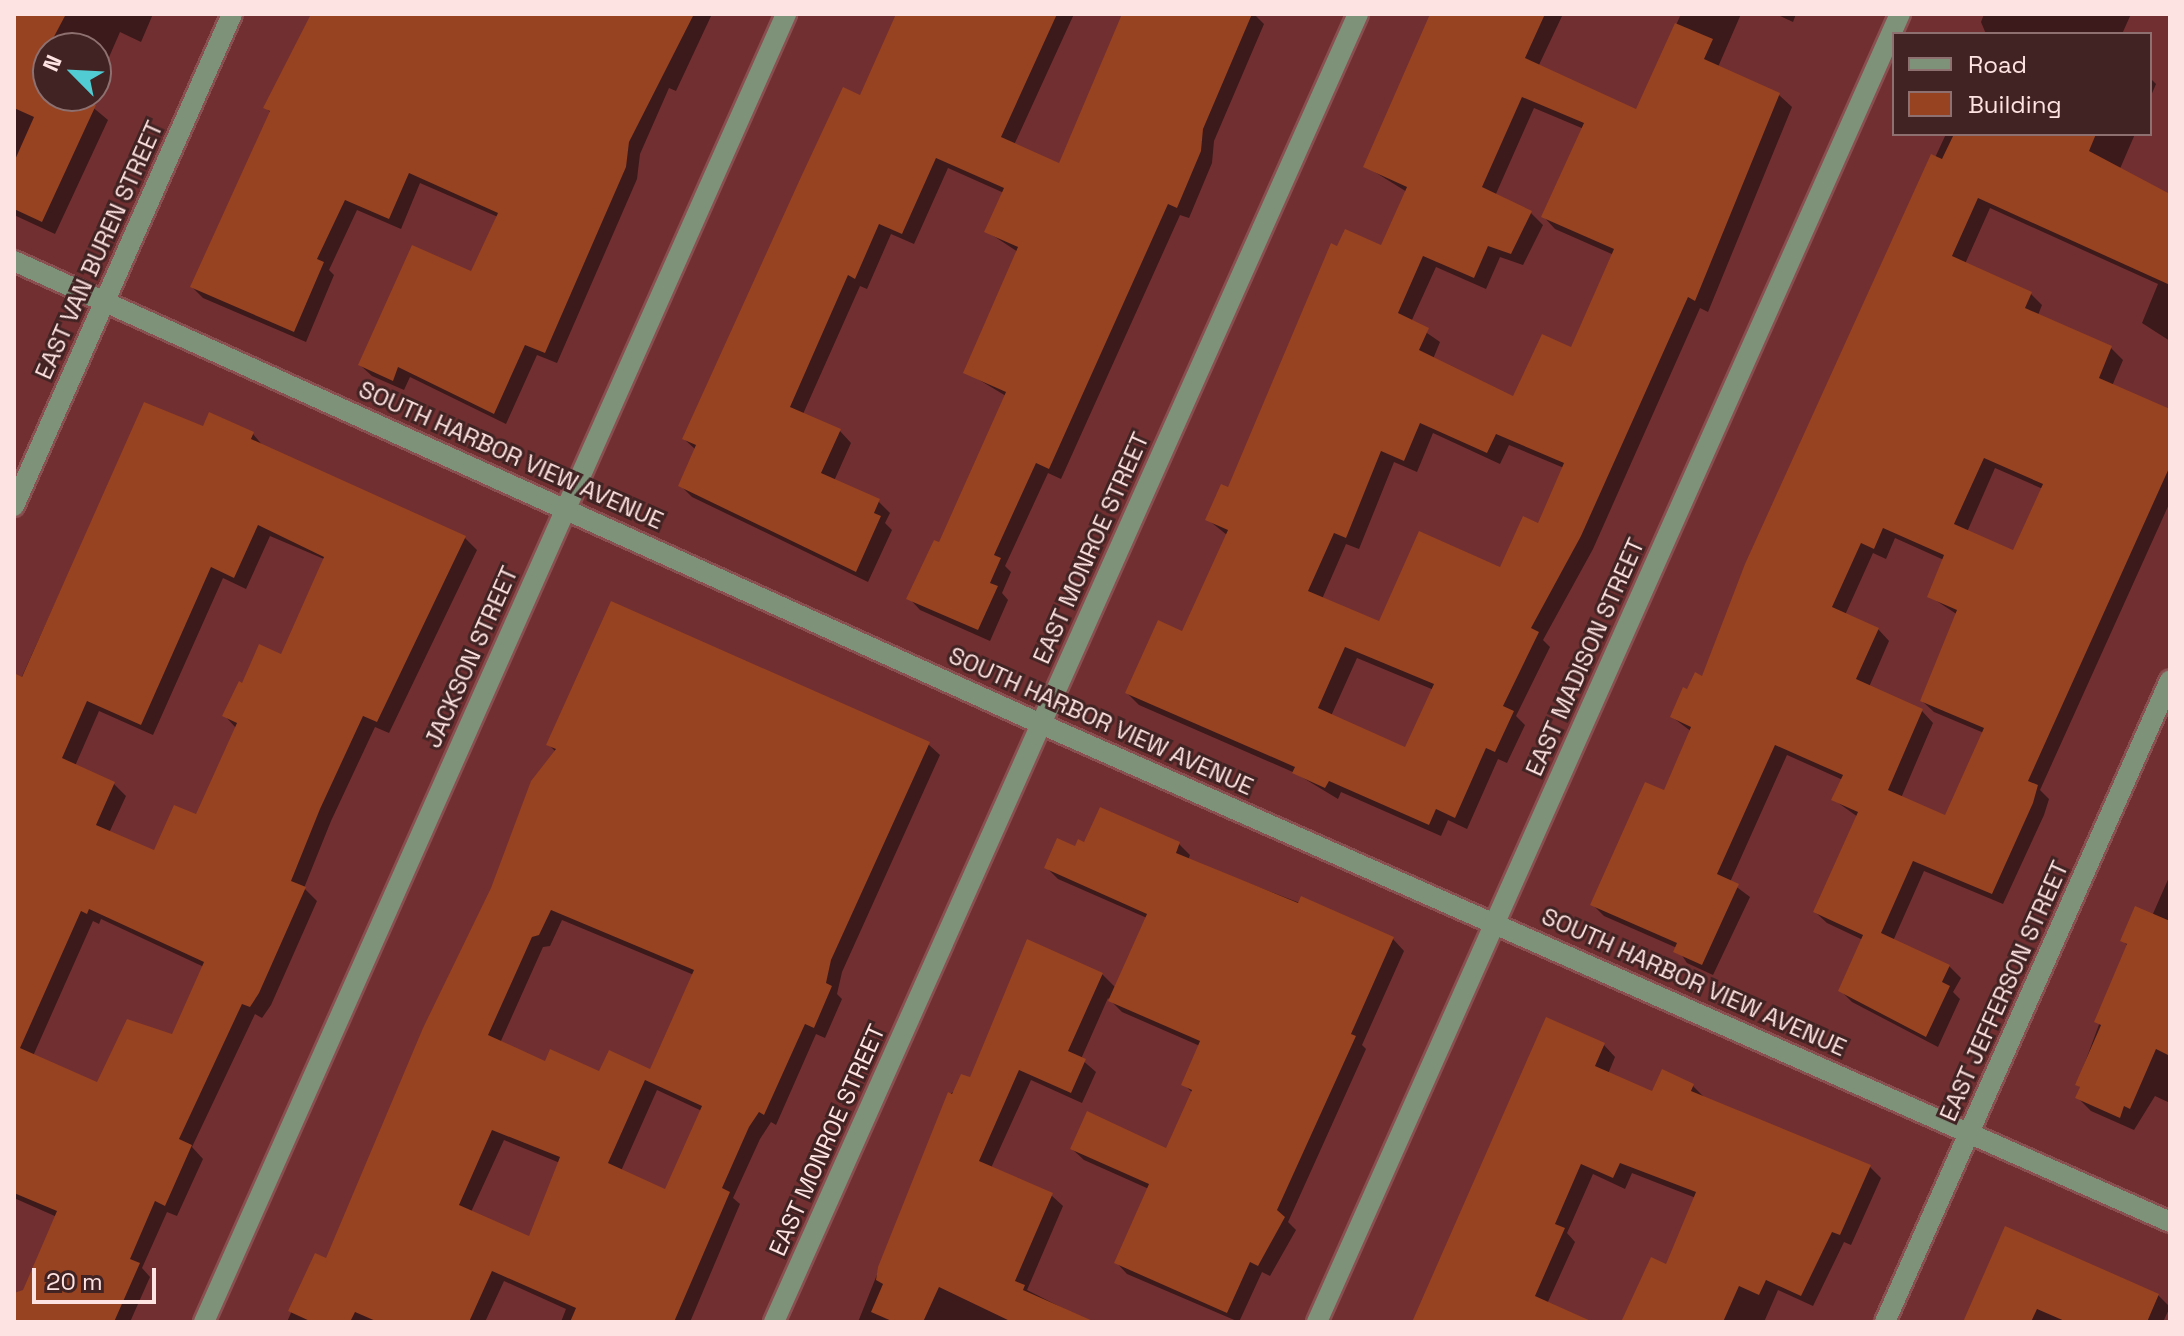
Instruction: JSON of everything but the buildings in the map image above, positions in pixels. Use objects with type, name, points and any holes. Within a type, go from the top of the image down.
[{"type":"street","name":"EAST VAN BUREN STREET","points":[[14,506],[232,14]]},
{"type":"street","name":"JACKSON STREET","points":[[204,1322],[786,14]]},
{"type":"street","name":"EAST MONROE STREET","points":[[774,1322],[1358,14]]},
{"type":"street","name":"EAST MADISON STREET","points":[[1317,1322],[1900,14]]},
{"type":"street","name":"SOUTH HARBOR VIEW AVENUE","points":[[14,261],[1041,724],[1496,922],[2170,1222]]},
{"type":"street","name":"EAST JEFFERSON STREET","points":[[1885,1322],[2170,680]]}]
